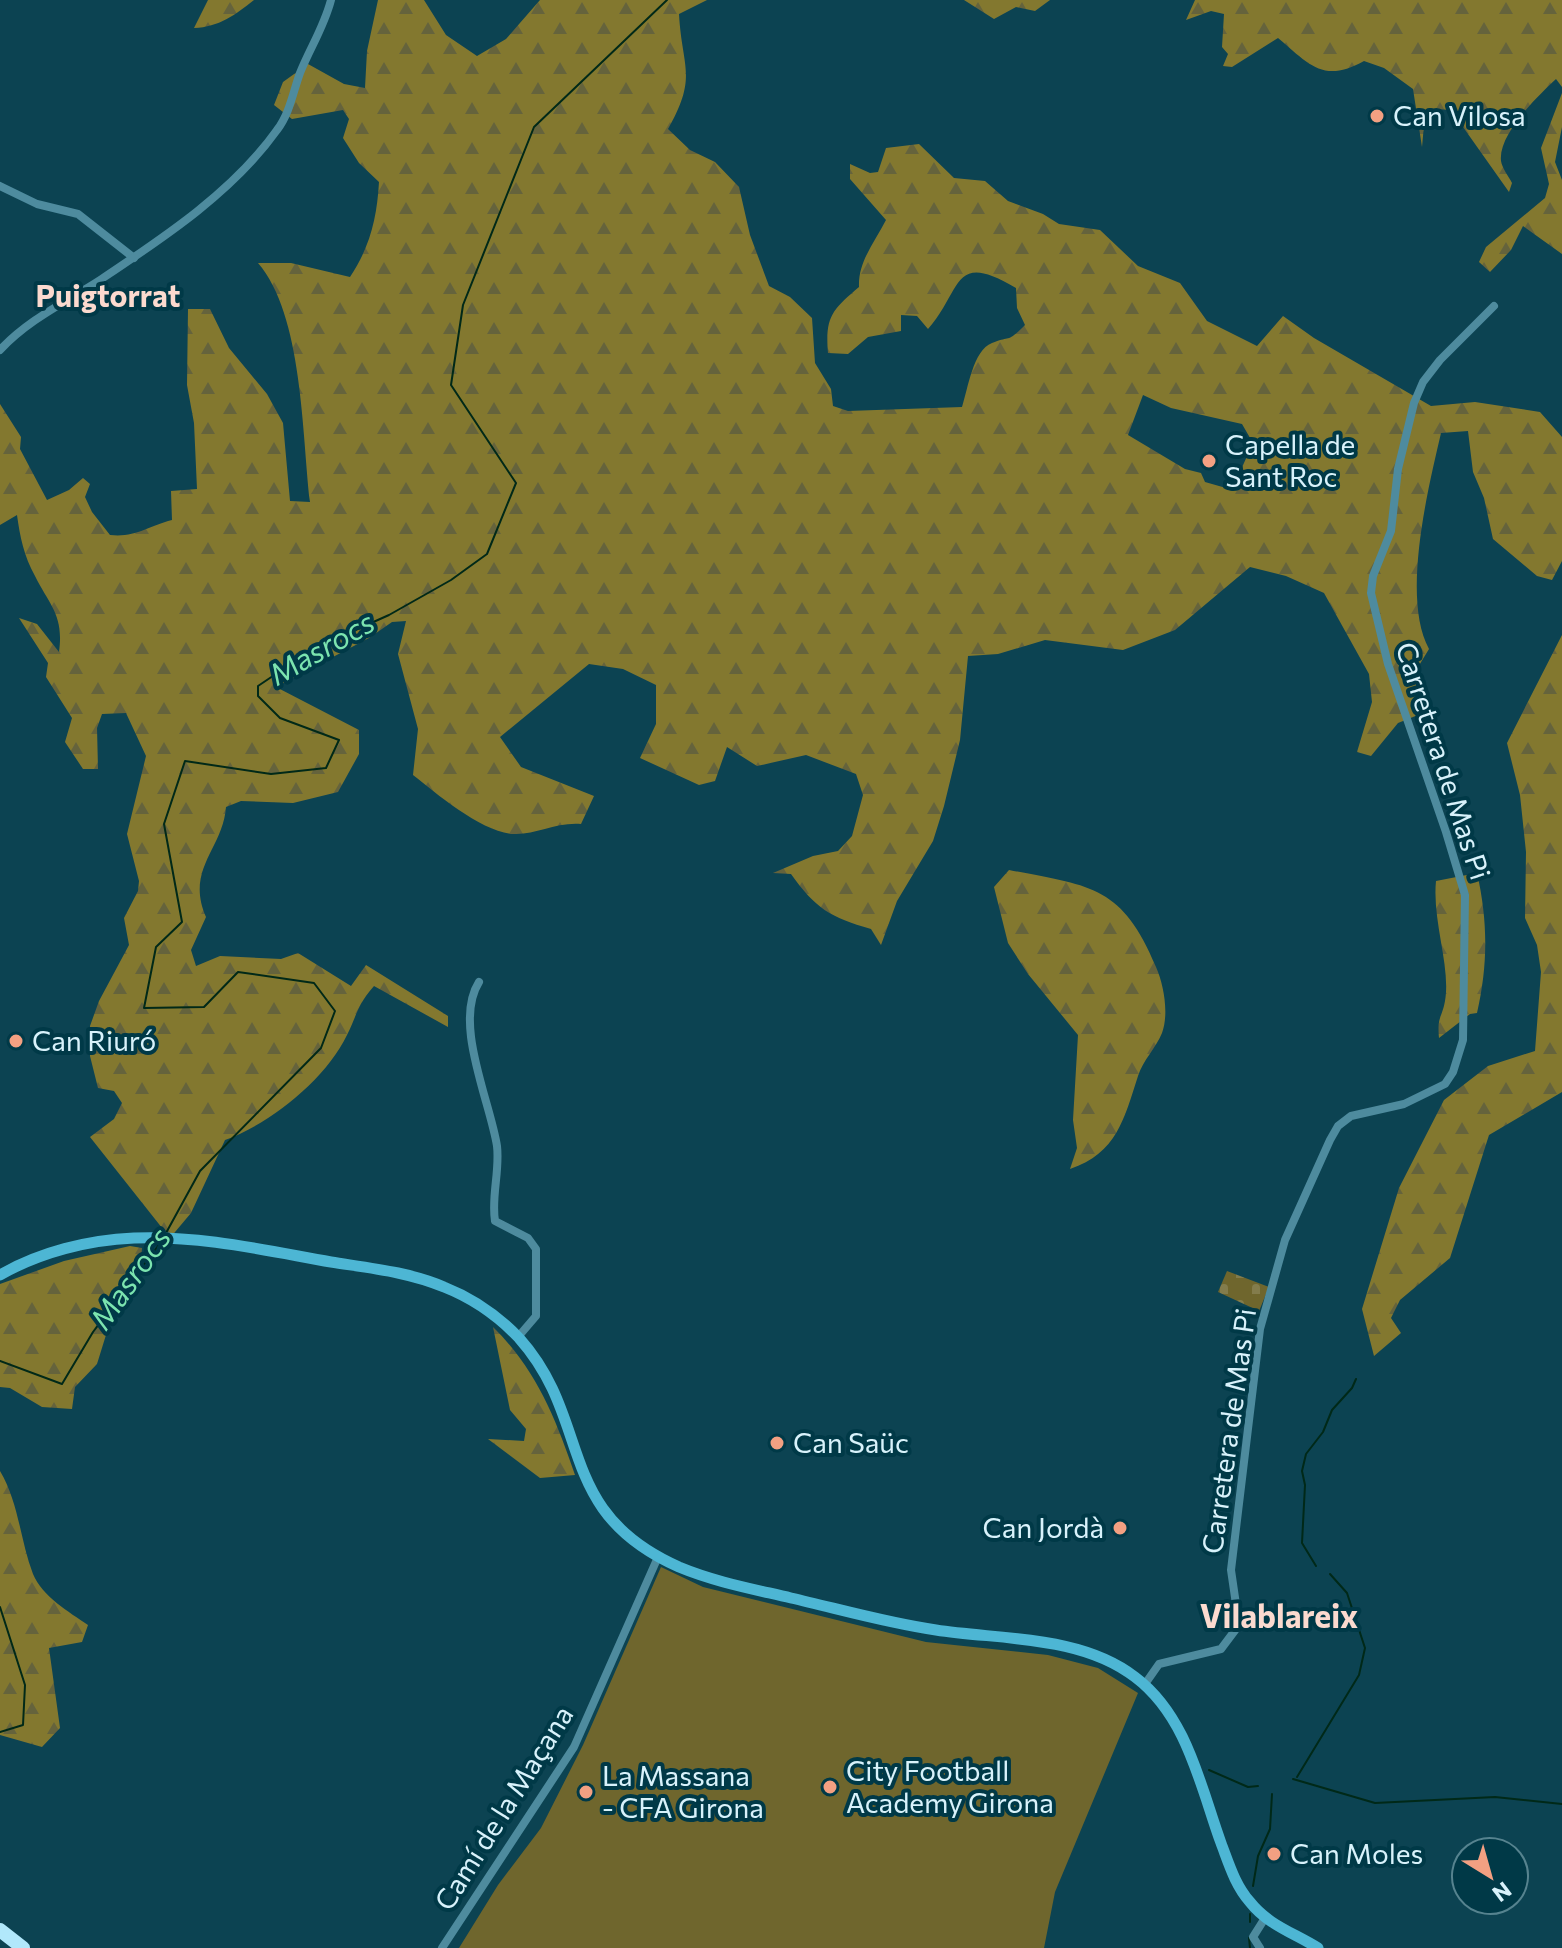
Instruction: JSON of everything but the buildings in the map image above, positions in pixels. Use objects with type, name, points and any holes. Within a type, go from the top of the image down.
[{"type":"highway","points":[[0,1930],[23,1948]]},
{"type":"street","points":[[2,349],[43,313],[134,258],[205,208],[278,129],[325,24],[331,0]]},
{"type":"street","points":[[0,186],[37,204],[78,214],[134,258]]},
{"type":"street","name":"Carretera de Mas Pi","points":[[1145,1684],[1159,1664],[1221,1649],[1239,1625],[1231,1570],[1260,1329],[1285,1240],[1330,1140],[1338,1126],[1351,1116],[1404,1104],[1445,1084],[1453,1072],[1463,1040],[1465,895],[1388,664],[1371,593],[1373,576],[1391,531],[1398,469],[1418,392],[1440,360],[1494,306]]},
{"type":"street","points":[[479,982],[471,1002],[472,1031],[497,1149],[495,1221],[528,1238],[536,1249],[536,1316],[518,1337]]},
{"type":"street","points":[[0,1275],[55,1251],[132,1238],[163,1239],[248,1247],[429,1281],[480,1305],[518,1337],[554,1392],[592,1495],[619,1528],[658,1557],[704,1577],[858,1614],[933,1630],[1072,1648],[1104,1658],[1145,1684],[1177,1723],[1234,1877],[1247,1899],[1265,1918],[1318,1948]]},
{"type":"street","name":"Camí de la Maçana","points":[[442,1948],[574,1747],[658,1557]]},
{"type":"street","points":[[1260,1948],[1253,1937],[1265,1918]]},
{"type":"green space","points":[[208,0],[254,0],[219,23],[194,28]]},
{"type":"green space","points":[[378,0],[424,0],[446,35],[477,56],[506,39],[540,0],[707,0],[679,14],[685,84],[668,129],[690,150],[715,162],[739,187],[750,235],[769,286],[790,297],[812,318],[815,363],[831,389],[833,406],[848,411],[962,407],[980,353],[992,343],[1011,337],[1025,325],[1017,308],[1016,288],[995,277],[969,274],[954,288],[928,329],[917,316],[901,315],[901,331],[868,337],[848,354],[828,353],[832,315],[859,287],[864,260],[886,220],[850,179],[850,164],[870,173],[878,172],[886,148],[919,144],[954,178],[985,181],[1008,201],[1043,214],[1059,224],[1100,230],[1138,266],[1180,283],[1207,321],[1257,346],[1283,316],[1314,338],[1431,406],[1475,402],[1540,412],[1562,437],[1562,561],[1552,580],[1537,576],[1493,539],[1484,498],[1473,472],[1468,431],[1441,433],[1424,513],[1417,573],[1417,602],[1429,649],[1415,672],[1427,700],[1423,713],[1398,723],[1371,756],[1357,752],[1372,702],[1369,674],[1324,593],[1286,576],[1250,567],[1175,630],[1123,650],[1045,640],[998,654],[968,656],[960,740],[944,806],[933,841],[897,901],[881,945],[871,929],[834,916],[816,904],[791,874],[773,873],[813,856],[838,851],[852,836],[863,795],[856,774],[806,755],[757,766],[727,747],[715,781],[699,785],[640,758],[656,724],[656,685],[623,669],[589,664],[500,737],[521,767],[594,796],[581,824],[522,834],[502,832],[475,820],[413,775],[418,729],[398,654],[406,621],[392,622],[369,638],[276,687],[359,730],[359,754],[338,792],[293,803],[241,801],[226,807],[219,835],[202,872],[201,900],[206,917],[191,950],[196,966],[220,956],[281,959],[298,953],[351,986],[366,965],[448,1016],[448,1027],[374,986],[360,1005],[338,1051],[311,1083],[260,1123],[225,1140],[191,1213],[170,1238],[90,1137],[114,1119],[122,1103],[114,1091],[98,1088],[90,1056],[90,1026],[99,1001],[129,945],[124,918],[138,891],[139,881],[127,834],[146,756],[126,713],[102,714],[97,728],[98,769],[83,769],[65,742],[72,718],[46,677],[48,663],[19,618],[37,624],[59,652],[58,620],[28,561],[17,515],[0,525],[0,404],[21,437],[20,449],[47,500],[69,490],[83,478],[90,484],[85,497],[92,512],[110,535],[134,533],[172,520],[171,491],[197,489],[194,423],[187,385],[188,309],[210,309],[229,348],[267,394],[283,423],[290,501],[310,502],[302,410],[292,344],[273,285],[258,263],[291,263],[350,277],[363,255],[371,232],[379,182],[359,163],[343,138],[349,119],[343,110],[292,119],[274,105],[283,82],[308,64],[344,84],[365,88],[367,51]],"holes":[[[1143,395],[1171,408],[1242,424],[1253,443],[1239,474],[1226,488],[1205,482],[1201,473],[1185,469],[1128,435]]]},
{"type":"green space","points":[[964,0],[1050,0],[1035,11],[1016,7],[994,19]]},
{"type":"green space","points":[[1195,0],[1562,0],[1562,87],[1556,79],[1521,116],[1506,139],[1501,161],[1512,183],[1509,192],[1451,110],[1436,109],[1424,125],[1422,147],[1413,89],[1384,68],[1364,61],[1350,68],[1327,71],[1308,63],[1278,38],[1232,67],[1223,66],[1228,54],[1222,47],[1224,14],[1211,11],[1186,20]]},
{"type":"green space","points":[[1562,93],[1562,127],[1555,162],[1562,180],[1562,254],[1523,226],[1511,250],[1490,272],[1479,262],[1486,247],[1545,198],[1549,184],[1541,148]]},
{"type":"green space","points":[[1562,635],[1562,1092],[1489,1135],[1450,1258],[1400,1300],[1391,1318],[1401,1333],[1374,1356],[1362,1309],[1399,1188],[1444,1100],[1488,1066],[1535,1051],[1541,972],[1537,945],[1525,918],[1526,852],[1520,795],[1507,743]]},
{"type":"green space","points":[[1009,870],[1082,886],[1116,904],[1143,940],[1163,991],[1165,1017],[1162,1033],[1140,1070],[1123,1120],[1098,1154],[1070,1169],[1077,1148],[1073,1120],[1078,1035],[1028,974],[1008,943],[994,887]]},
{"type":"green space","points":[[1477,873],[1485,943],[1477,1013],[1470,1014],[1439,1038],[1446,988],[1436,881]]},
{"type":"green space","points":[[130,1246],[142,1248],[140,1273],[114,1309],[97,1364],[75,1387],[72,1409],[42,1407],[10,1388],[0,1387],[0,1284],[64,1261]]},
{"type":"green space","points":[[1227,1271],[1269,1287],[1259,1311],[1218,1292]]},
{"type":"green space","points":[[493,1327],[521,1360],[543,1396],[575,1475],[540,1478],[488,1439],[524,1441],[526,1429],[510,1410]]},
{"type":"green space","points":[[0,1471],[11,1496],[37,1582],[57,1603],[88,1625],[82,1642],[49,1648],[60,1728],[42,1747],[0,1735]]},
{"type":"green space","name":"City Football Academy Girona","points":[[661,1567],[703,1587],[926,1642],[1048,1655],[1098,1668],[1138,1693],[1055,1892],[1044,1948],[459,1948],[498,1885],[541,1828],[583,1745]]},
{"type":"waterway","name":"Masrocs","points":[[166,1233],[200,1171],[321,1048],[335,1011],[314,983],[238,972],[204,1007],[144,1008],[156,947],[182,922],[164,824],[185,761],[271,774],[326,768],[339,740],[280,718],[258,696],[258,686],[313,649],[389,615],[451,580],[487,554],[516,483],[451,385],[463,305],[534,127],[667,0]]},
{"type":"waterway","name":"Masrocs","points":[[0,1361],[62,1384],[93,1332],[161,1242]]},
{"type":"waterway","points":[[1316,1566],[1302,1543],[1305,1485],[1302,1471],[1306,1454],[1323,1432],[1332,1410],[1356,1379]]},
{"type":"waterway","points":[[1297,1777],[1359,1675],[1365,1648],[1347,1593],[1330,1574]]},
{"type":"waterway","name":"Masrocs","points":[[0,1607],[25,1685],[23,1725],[0,1732]]},
{"type":"waterway","points":[[1209,1770],[1248,1787],[1258,1786]]},
{"type":"waterway","points":[[1293,1779],[1375,1803],[1495,1797],[1562,1804]]},
{"type":"waterway","points":[[1253,1886],[1258,1856],[1270,1829],[1272,1794]]},
{"type":"waterway","points":[[1250,1914],[1250,1922]]},
{"type":"waterway","points":[[1249,1938],[1250,1948]]},
{"type":"place","name":"Can Vilosa","points":[[1377,116]]},
{"type":"place","name":"Capella de Sant Roc","points":[[1209,461]]},
{"type":"place","name":"Can Riuró","points":[[16,1041]]},
{"type":"place","name":"Can Saüc","points":[[777,1443]]},
{"type":"place","name":"Can Jordà","points":[[1120,1528]]},
{"type":"place","name":"City Football Academy Girona","points":[[830,1787]]},
{"type":"place","name":"La Massana - CFA Girona","points":[[586,1792]]},
{"type":"place","name":"Can Moles","points":[[1274,1854]]},
{"type":"district","name":"Puigtorrat","points":[[108,297]]},
{"type":"district","name":"Vilablareix","points":[[1279,1617]]}]
